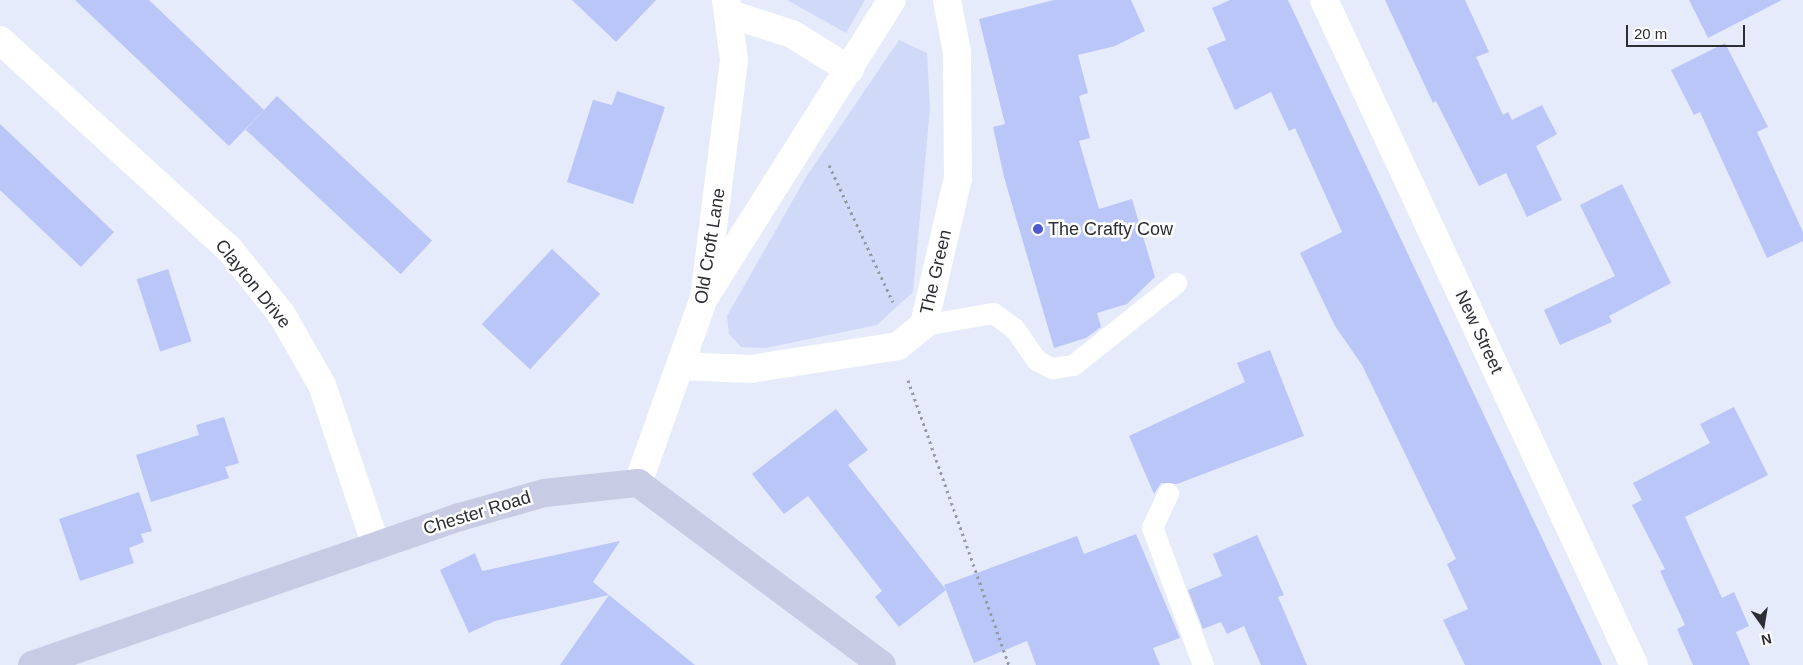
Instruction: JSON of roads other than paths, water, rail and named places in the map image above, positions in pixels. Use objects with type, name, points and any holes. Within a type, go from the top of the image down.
[{"type":"main road","name":"Chester Road","points":[[32,665],[376,545],[544,493],[638,483]]},
{"type":"main road","points":[[638,483],[882,665]]},
{"type":"street","points":[[704,298],[850,70],[892,0]]},
{"type":"street","name":"The Green","points":[[910,336],[958,178],[957,52],[947,0]]},
{"type":"street","name":"New Street","points":[[1324,0],[1634,665]]},
{"type":"street","points":[[728,7],[792,34],[850,70]]},
{"type":"street","name":"Old Croft Lane","points":[[638,483],[682,366],[704,298],[734,60],[728,7]]},
{"type":"street","name":"Clayton Drive","points":[[0,40],[230,250],[282,315],[322,386],[376,545]]},
{"type":"street","points":[[682,366],[750,369],[910,336]]},
{"type":"lane","points":[[910,336],[994,313],[1014,328],[1036,360],[1052,368],[1073,365],[1176,283]]},
{"type":"lane","points":[[1168,493],[1152,527],[1203,665]]},
{"type":"place","name":"The Crafty Cow","points":[[1038,229]]}]
